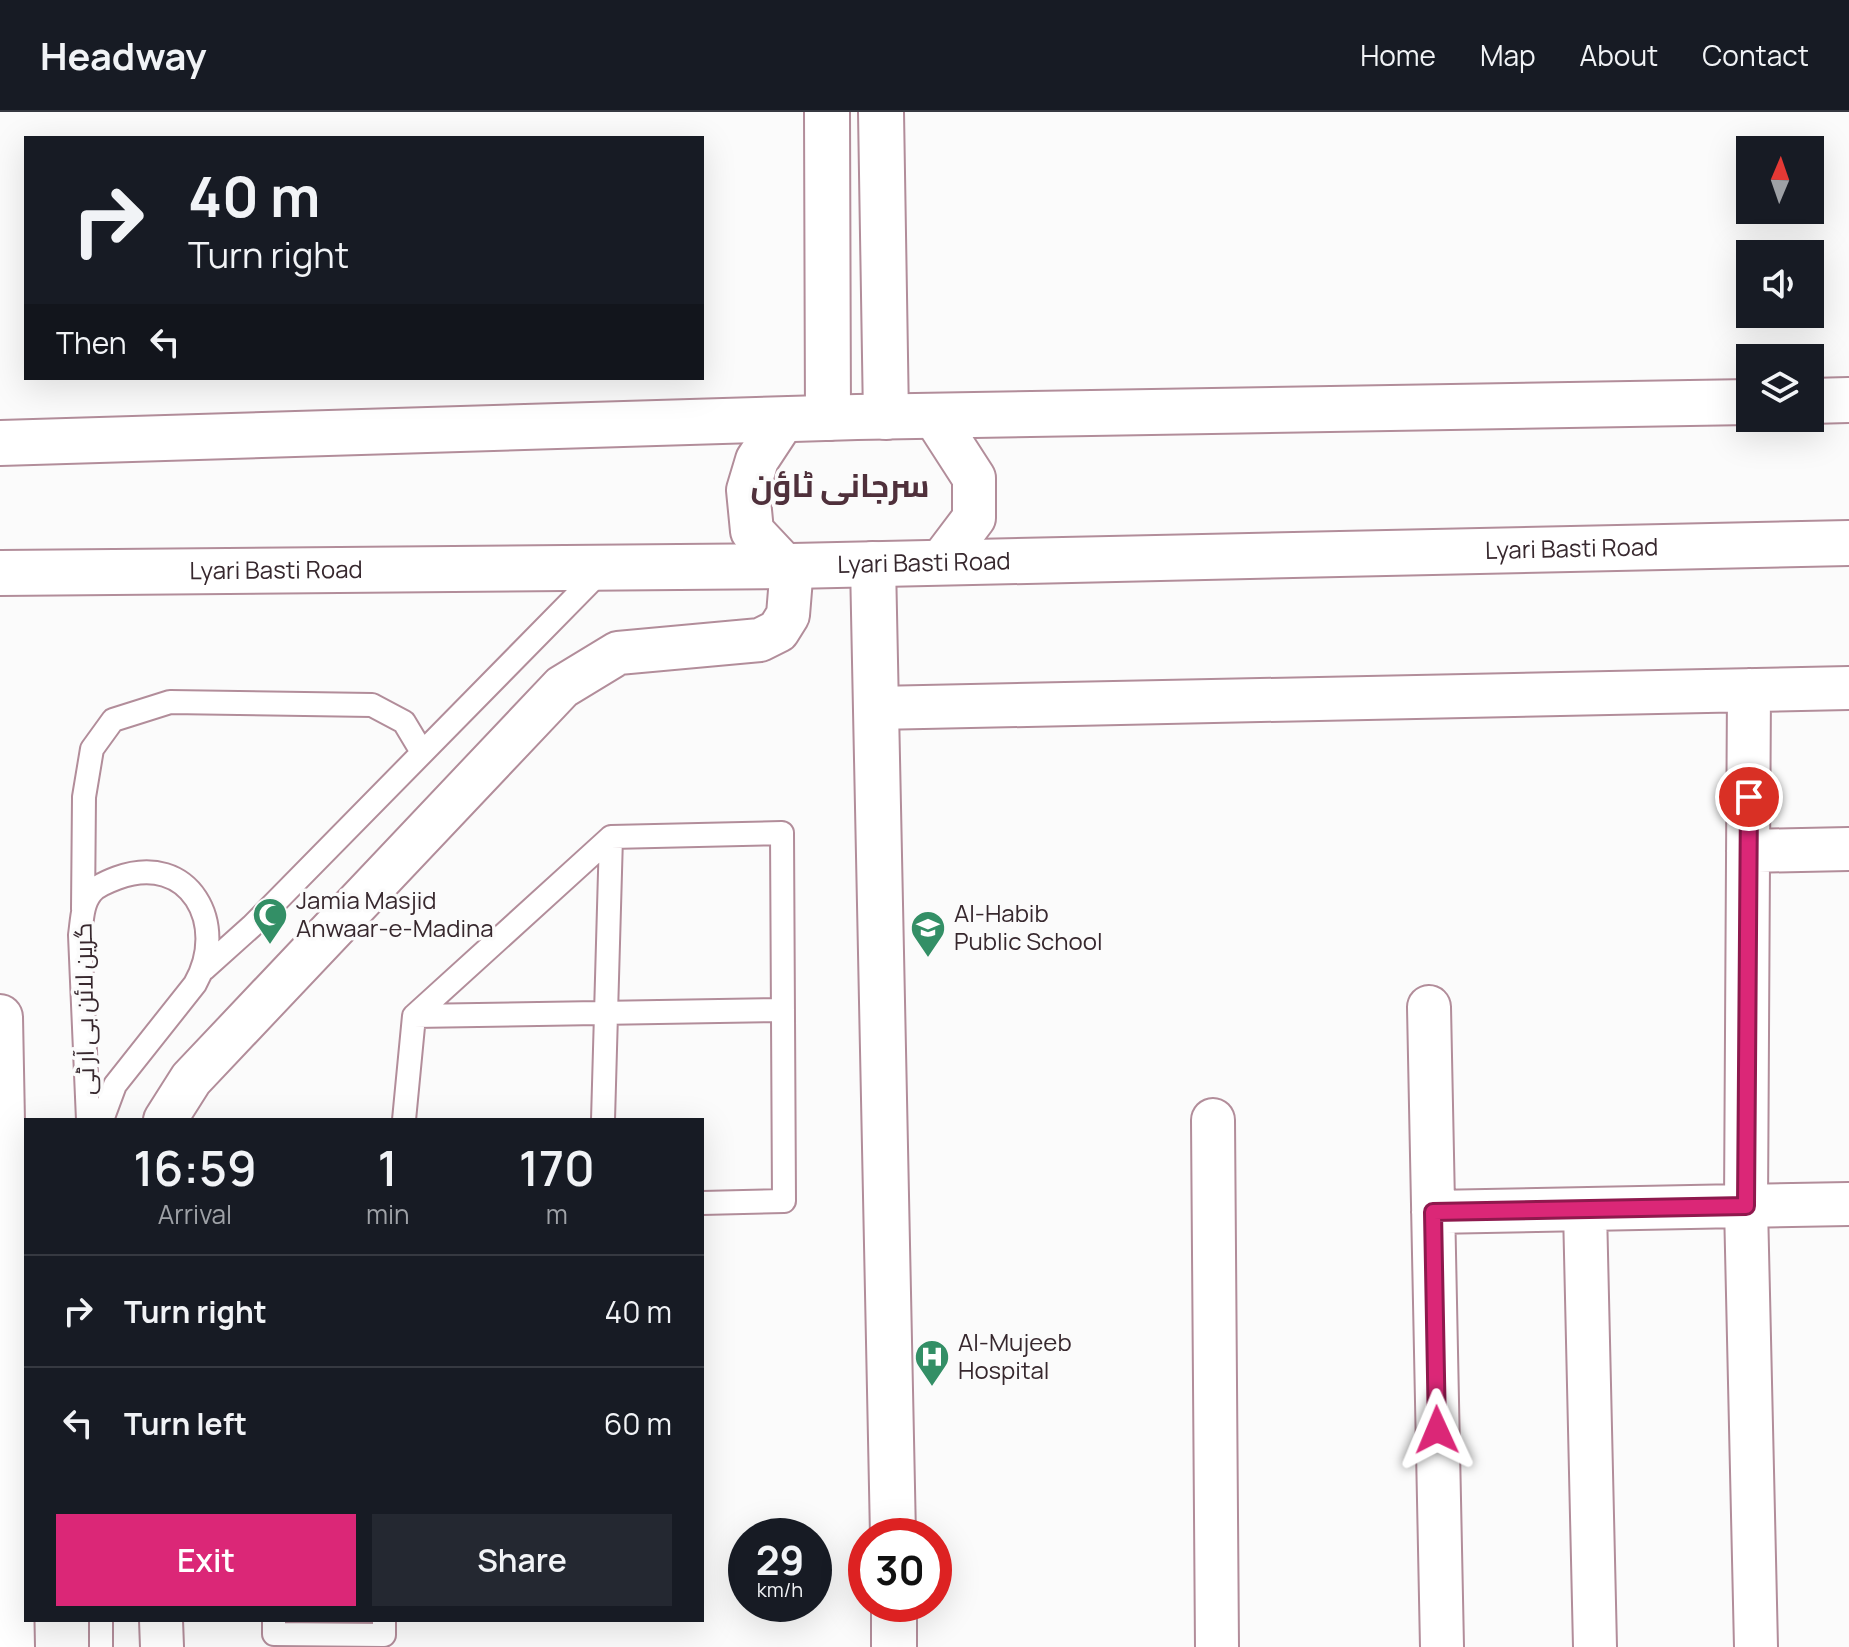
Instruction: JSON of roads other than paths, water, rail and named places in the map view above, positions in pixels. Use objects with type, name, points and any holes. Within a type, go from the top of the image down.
[{"type":"main road","points":[[827,112],[828,418]]},
{"type":"main road","points":[[881,112],[886,417]]},
{"type":"main road","points":[[1824,401],[1849,400]]},
{"type":"main road","points":[[0,443],[784,419],[1736,402]]},
{"type":"main road","name":"Lyari Basti Road","points":[[0,573],[788,566],[1849,543]]},
{"type":"main road","points":[[873,564],[893,1518]]},
{"type":"main road","points":[[0,1017],[12,1647]]},
{"type":"main road","points":[[894,1622],[894,1647]]},
{"type":"street","points":[[934,416],[974,478],[974,518],[940,563]]},
{"type":"street","points":[[166,1118],[191,1079],[562,687],[618,653],[760,640],[778,631],[788,615],[788,566],[752,531],[748,490],[757,460],[784,419]]},
{"type":"street","points":[[876,708],[1849,688]]},
{"type":"street","points":[[1749,690],[1746,1206],[1756,1647]]},
{"type":"street","points":[[1748,851],[1849,849]]},
{"type":"street","points":[[1429,1007],[1442,1647]]},
{"type":"street","points":[[1213,1120],[1217,1647]]},
{"type":"street","points":[[1433,1212],[1849,1204]]},
{"type":"street","points":[[1585,1210],[1595,1647]]},
{"type":"street","points":[[161,1622],[162,1647]]},
{"type":"lane","points":[[204,969],[252,926],[606,567]]},
{"type":"lane","points":[[83,910],[84,797],[92,749],[113,720],[170,702],[372,705],[404,722],[422,752]]},
{"type":"lane","points":[[404,1118],[414,1016],[611,837],[782,833],[784,1201],[704,1203]]},
{"type":"lane","points":[[603,1118],[611,837]]},
{"type":"lane","name":"گرین لائن بی آر ٹی","points":[[88,1118],[80,935],[83,910],[91,892],[106,882],[149,871],[170,875],[187,885],[200,905],[207,924],[204,969],[115,1085],[103,1118]]},
{"type":"lane","points":[[414,1016],[783,1010]]},
{"type":"lane","points":[[101,1622],[101,1647]]},
{"type":"lane","points":[[274,1622],[274,1634],[384,1635],[384,1622]]},
{"type":"place","name":"Jamia Masjid Anwaar-e-Madina","points":[[270,946]]},
{"type":"place","name":"Al-Habib Public School","points":[[928,959]]},
{"type":"place","name":"Al-Mujeeb Hospital","points":[[932,1388]]},
{"type":"district","name":"سرجانی ٹاؤن","points":[[840,486]]}]
